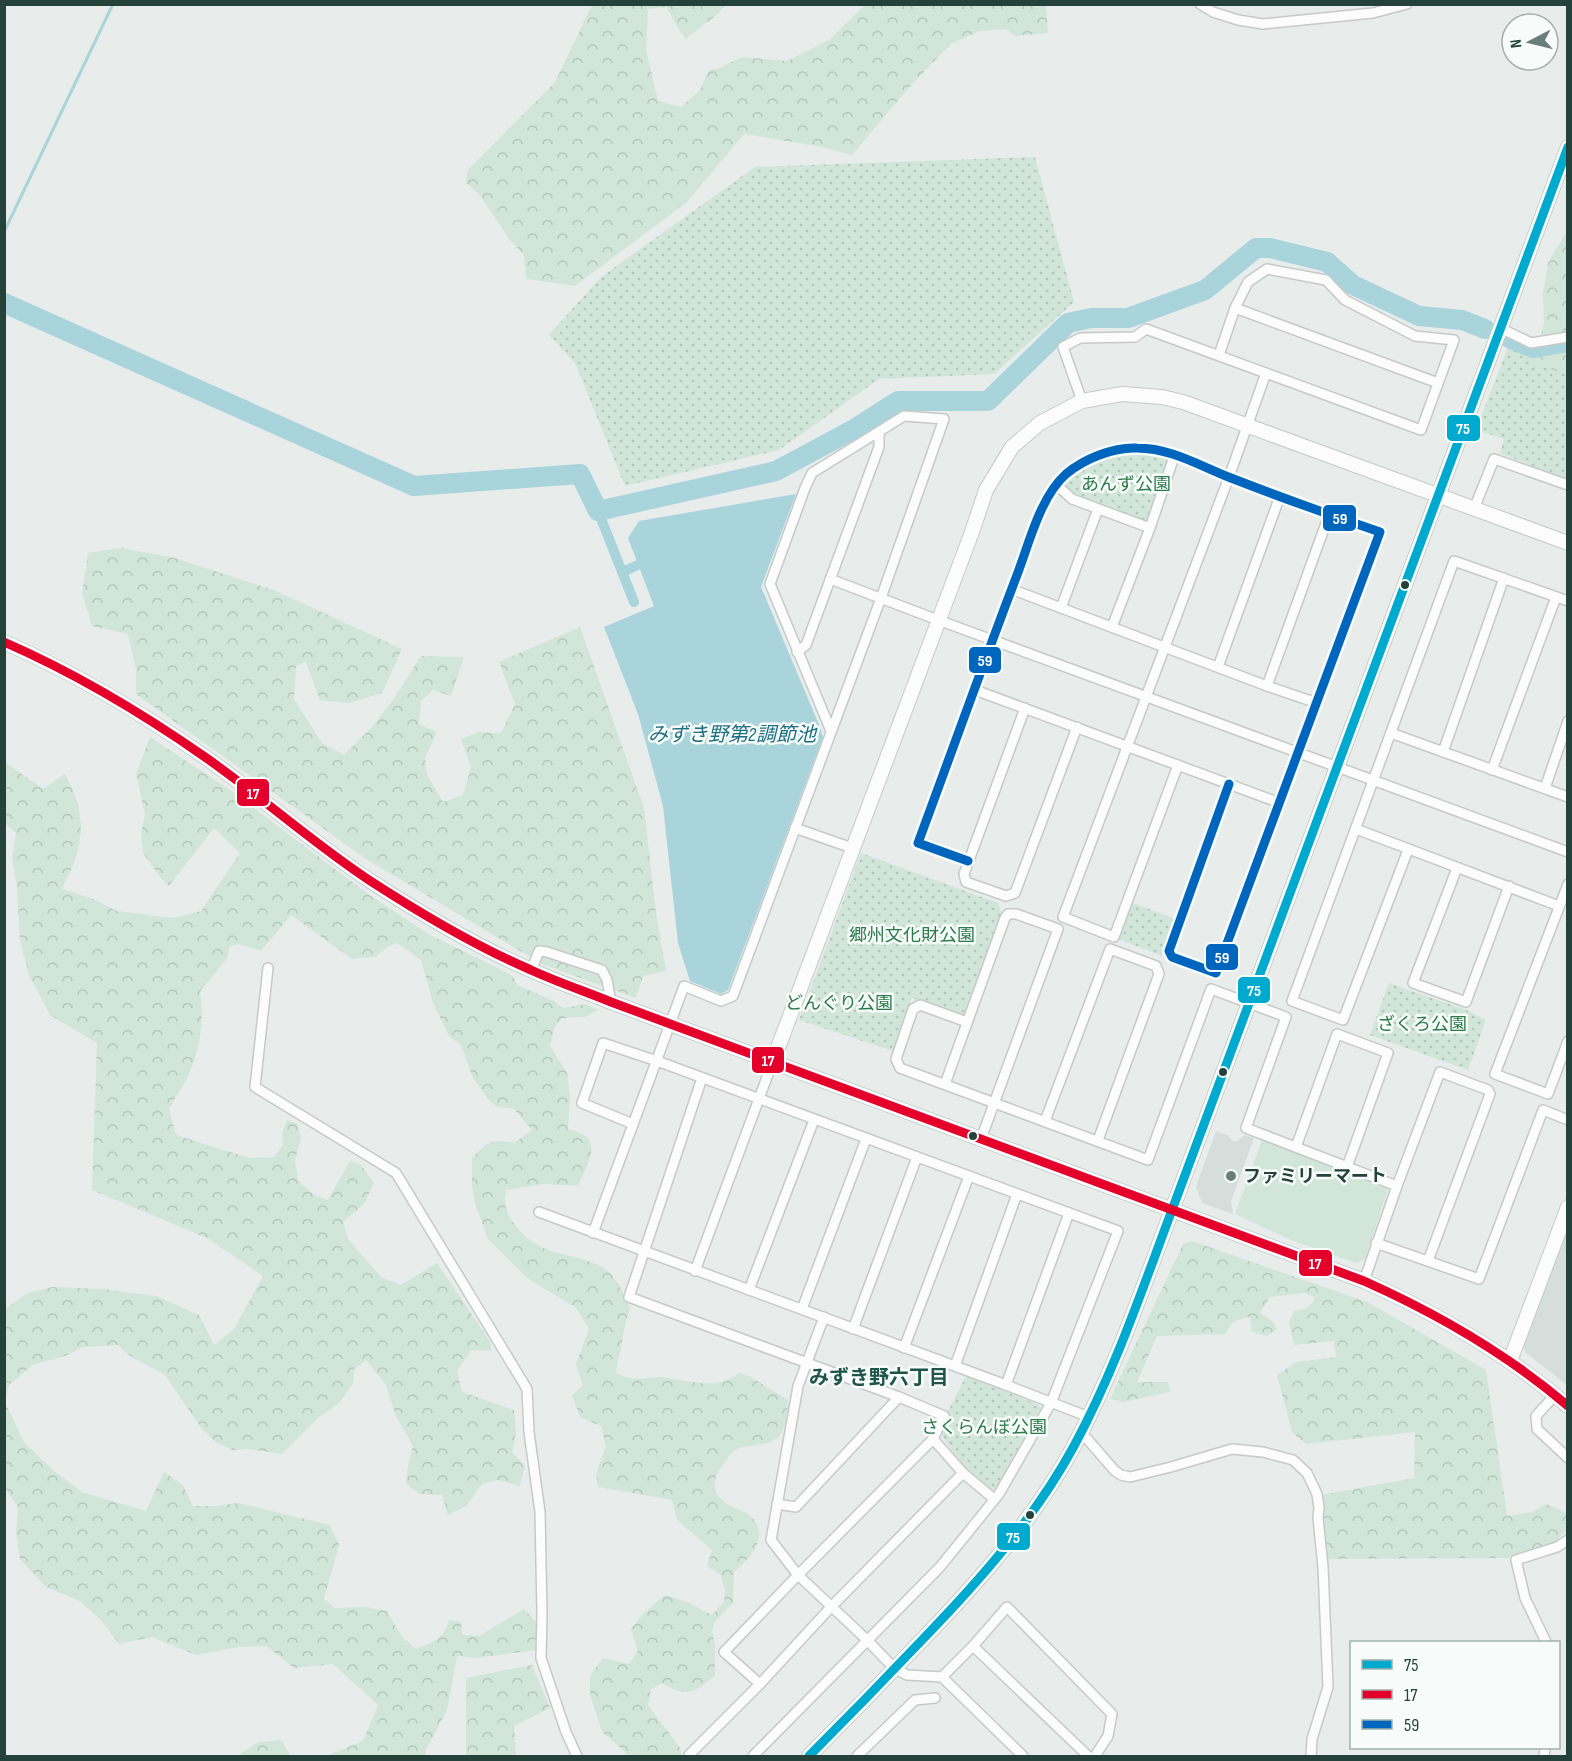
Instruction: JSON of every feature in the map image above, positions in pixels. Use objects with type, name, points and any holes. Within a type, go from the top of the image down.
[{"type":"street","points":[[1200,4],[1213,12],[1238,20],[1263,24],[1373,13],[1407,4]]},
{"type":"street","points":[[808,1756],[895,1669],[999,1557],[1052,1483],[1089,1418],[1122,1342],[1173,1210],[1567,149]]},
{"type":"street","points":[[1082,401],[1063,347],[1080,338],[1135,337],[1146,329],[1421,430],[1454,340],[1415,336],[1345,300],[1326,280],[1267,269],[1248,282],[1235,308],[1219,355]]},
{"type":"street","points":[[1235,308],[1438,382]]},
{"type":"street","points":[[1500,328],[1531,343],[1568,337]]},
{"type":"street","points":[[1178,765],[1114,937],[1063,917],[1266,373]]},
{"type":"street","points":[[695,1271],[986,490],[1012,447],[1040,423],[1082,401],[1122,394],[1162,397],[1183,402],[1568,543]]},
{"type":"street","points":[[593,1233],[684,986],[721,1001],[733,996],[881,598],[944,419],[903,416],[812,473],[770,584],[831,731]]},
{"type":"street","points":[[797,652],[806,645],[879,447],[879,432]]},
{"type":"street","points":[[968,861],[918,843],[1046,499],[1066,474],[1086,461],[1110,451],[1135,447],[1175,454],[1229,477],[1380,532],[1216,973],[1172,957],[1169,951],[1229,784]]},
{"type":"street","points":[[1112,627],[1150,528],[1175,454]]},
{"type":"street","points":[[1474,509],[1494,459],[1568,485]]},
{"type":"street","points":[[1057,485],[1072,499],[1150,528]]},
{"type":"street","points":[[1218,667],[1280,496]]},
{"type":"street","points":[[1061,608],[1098,509]]},
{"type":"street","points":[[1268,686],[1329,515]]},
{"type":"street","points":[[1408,850],[1343,1020],[1292,1001],[1454,561],[1568,601]]},
{"type":"street","points":[[1443,752],[1504,578]]},
{"type":"street","points":[[830,579],[1568,852]]},
{"type":"street","points":[[1011,590],[1317,703]]},
{"type":"street","points":[[1492,770],[1556,597]]},
{"type":"street","points":[[4,642],[70,674],[142,716],[205,758],[370,881],[456,933],[531,971],[1364,1281],[1456,1326],[1510,1361],[1568,1406]]},
{"type":"street","points":[[975,690],[1280,803]]},
{"type":"street","points":[[1025,708],[968,861],[964,874],[966,882],[1006,896],[1015,893],[1077,727]]},
{"type":"street","points":[[1545,788],[1568,721]]},
{"type":"street","points":[[1391,733],[1568,797]]},
{"type":"street","points":[[795,828],[852,848]]},
{"type":"street","points":[[1356,829],[1559,906]]},
{"type":"street","points":[[1457,868],[1413,983],[1466,1002],[1509,886]]},
{"type":"street","points":[[1568,884],[1495,1074],[1548,1094],[1568,1041]]},
{"type":"street","points":[[945,1084],[1005,918],[1008,914],[1016,914],[1058,929],[981,1139]]},
{"type":"street","points":[[1045,1121],[1110,949],[1156,966],[1159,974],[1098,1140]]},
{"type":"street","points":[[531,971],[538,951],[602,970],[607,980],[611,1002]]},
{"type":"street","points":[[267,968],[255,1087],[396,1173],[527,1389],[529,1432],[540,1512],[541,1658],[566,1732],[577,1756]]},
{"type":"street","points":[[967,1022],[920,1005],[913,1009],[896,1059],[900,1068],[1148,1160],[1211,989],[1249,1002],[1286,1017],[1246,1128],[1396,1186]]},
{"type":"street","points":[[1296,1147],[1337,1034],[1388,1053],[1347,1167]]},
{"type":"street","points":[[633,1124],[582,1103],[603,1043],[1118,1231],[1051,1403],[994,1499],[940,1567],[753,1756]]},
{"type":"street","points":[[1364,1281],[1396,1186],[1440,1072],[1488,1089],[1490,1094],[1428,1261]]},
{"type":"street","points":[[702,1078],[629,1297],[899,1397],[944,1416],[933,1439],[724,1652],[760,1684]]},
{"type":"street","points":[[1376,1243],[1479,1279],[1543,1110],[1568,1120]]},
{"type":"street","points":[[749,1290],[814,1120]]},
{"type":"street","points":[[802,1309],[866,1139]]},
{"type":"street","points":[[854,1329],[917,1157]]},
{"type":"street","points":[[904,1348],[969,1176]]},
{"type":"street","points":[[955,1366],[1017,1194]]},
{"type":"street","points":[[1510,1361],[1568,1207]]},
{"type":"street","points":[[539,1212],[1089,1418]]},
{"type":"street","points":[[1006,1385],[1069,1213]]},
{"type":"street","points":[[824,1317],[798,1386],[771,1540],[798,1575],[895,1669],[907,1675],[942,1677],[1023,1756]]},
{"type":"street","points":[[1555,1395],[1536,1416],[1537,1429],[1568,1458]]},
{"type":"street","points":[[777,1504],[796,1507],[899,1397]]},
{"type":"street","points":[[1081,1432],[1115,1471],[1130,1477],[1232,1449],[1263,1452],[1293,1460],[1307,1473],[1317,1494],[1319,1508],[1328,1687],[1312,1739],[1311,1756]]},
{"type":"street","points":[[933,1439],[963,1473],[994,1499]]},
{"type":"street","points":[[690,1756],[831,1607],[963,1473]]},
{"type":"street","points":[[1546,1641],[1525,1598],[1516,1560],[1557,1547],[1568,1540]]},
{"type":"street","points":[[942,1677],[1007,1607],[1112,1714],[1108,1736],[1095,1756]]},
{"type":"street","points":[[973,1646],[1088,1756]]},
{"type":"street","points":[[856,1756],[915,1700],[935,1698]]},
{"type":"shaded area","points":[[1216,1131],[1229,1136],[1236,1142],[1245,1135],[1254,1138],[1231,1201],[1233,1214],[1202,1203],[1196,1187]]},
{"type":"shaded area","points":[[1567,1231],[1567,1385],[1526,1353],[1523,1345]]},
{"type":"green space","points":[[592,5],[725,5],[717,15],[685,39],[666,7],[648,9],[646,49],[658,101],[681,107],[700,90],[709,70],[717,69],[742,57],[787,61],[829,40],[865,5],[1046,5],[1048,33],[1014,36],[1006,29],[980,31],[951,44],[912,84],[852,155],[822,147],[744,134],[687,202],[575,286],[526,279],[524,255],[510,240],[479,194],[466,183],[467,171],[555,82]]},
{"type":"green space","points":[[1035,157],[1074,302],[994,374],[879,379],[779,450],[625,486],[575,363],[549,335],[601,277],[755,167]]},
{"type":"green space","points":[[1567,231],[1567,375],[1535,363],[1544,322],[1543,294],[1548,263]]},
{"type":"green space","points":[[1510,342],[1535,352],[1567,348],[1567,480],[1500,453],[1504,439],[1476,430]]},
{"type":"green space","name":"あんず公園","points":[[1136,452],[1167,456],[1168,462],[1148,520],[1143,522],[1073,495],[1063,486],[1078,472],[1105,457]]},
{"type":"green space","points":[[121,548],[175,558],[276,591],[402,649],[382,693],[349,703],[320,700],[306,662],[296,666],[294,699],[322,743],[344,755],[373,726],[421,656],[464,657],[451,696],[433,690],[421,701],[419,724],[437,732],[425,758],[427,775],[443,802],[463,795],[471,767],[461,739],[479,732],[501,733],[515,704],[499,662],[580,627],[644,808],[656,913],[666,971],[643,976],[636,998],[542,964],[366,859],[136,694],[136,670],[128,634],[92,626],[82,593],[88,553]]},
{"type":"green space","points":[[150,737],[230,790],[368,894],[432,936],[513,976],[517,985],[554,1001],[563,1008],[586,1004],[598,1010],[585,1017],[562,1018],[554,1028],[550,1046],[567,1073],[570,1097],[568,1129],[587,1138],[591,1145],[590,1160],[578,1186],[544,1184],[506,1190],[507,1212],[515,1225],[535,1244],[602,1267],[616,1280],[630,1309],[616,1373],[634,1379],[663,1377],[713,1383],[731,1379],[739,1373],[749,1376],[788,1400],[785,1423],[780,1435],[771,1442],[734,1450],[716,1477],[715,1487],[718,1496],[749,1515],[756,1522],[759,1538],[747,1560],[734,1572],[733,1603],[715,1621],[712,1631],[715,1645],[715,1676],[695,1690],[678,1691],[662,1683],[651,1689],[648,1705],[680,1748],[682,1756],[628,1756],[602,1732],[590,1695],[590,1676],[603,1658],[629,1664],[638,1651],[631,1629],[643,1614],[665,1595],[687,1602],[712,1615],[724,1602],[725,1589],[720,1574],[707,1566],[712,1550],[677,1520],[672,1500],[598,1487],[596,1473],[606,1446],[601,1426],[580,1417],[572,1395],[583,1386],[576,1364],[589,1329],[576,1308],[527,1278],[488,1239],[475,1203],[472,1158],[490,1143],[500,1141],[514,1143],[532,1130],[513,1108],[497,1107],[489,1100],[473,1078],[461,1045],[449,1036],[433,1003],[421,960],[397,943],[375,957],[352,959],[291,915],[261,951],[239,944],[230,946],[227,958],[200,992],[202,1016],[197,1051],[184,1084],[169,1109],[176,1135],[249,1158],[274,1157],[283,1145],[282,1134],[287,1120],[298,1124],[301,1139],[295,1160],[298,1180],[314,1195],[328,1200],[350,1161],[361,1165],[374,1183],[364,1204],[343,1222],[348,1239],[381,1277],[401,1285],[437,1263],[491,1343],[491,1351],[472,1350],[457,1371],[462,1392],[514,1410],[516,1432],[512,1452],[525,1466],[520,1486],[498,1480],[482,1484],[466,1506],[448,1515],[442,1495],[420,1494],[406,1484],[413,1446],[395,1414],[386,1385],[366,1360],[354,1369],[353,1384],[339,1403],[318,1418],[282,1454],[248,1449],[233,1450],[217,1443],[201,1428],[165,1375],[130,1356],[118,1345],[83,1347],[63,1357],[34,1364],[9,1385],[5,1402],[5,1309],[28,1293],[53,1287],[103,1289],[156,1296],[199,1315],[214,1345],[234,1329],[263,1276],[207,1238],[92,1190],[97,1043],[50,1015],[29,975],[20,941],[17,888],[12,858],[16,833],[5,823],[5,762],[43,789],[65,774],[75,796],[81,828],[74,863],[62,889],[91,898],[117,911],[173,918],[201,911],[240,853],[214,828],[169,886],[160,877],[143,853],[141,834],[145,814],[136,774]]},
{"type":"green space","name":"郷州文化財公園","points":[[861,853],[998,903],[1002,913],[966,1013],[960,1015],[912,998],[893,1051],[799,1020]]},
{"type":"green space","points":[[1131,902],[1175,919],[1162,956],[1118,939]]},
{"type":"green space","name":"ざくろ公園","points":[[1389,983],[1464,1009],[1486,1020],[1468,1070],[1370,1035]]},
{"type":"green space","points":[[1262,1140],[1389,1187],[1365,1259],[1356,1263],[1291,1240],[1235,1214]]},
{"type":"green space","points":[[1192,1241],[1367,1302],[1486,1370],[1507,1516],[1532,1512],[1546,1504],[1567,1513],[1567,1530],[1549,1548],[1512,1558],[1320,1559],[1321,1495],[1414,1478],[1415,1432],[1306,1444],[1292,1432],[1277,1375],[1296,1362],[1336,1357],[1334,1341],[1294,1345],[1289,1322],[1294,1311],[1307,1307],[1315,1297],[1304,1293],[1270,1297],[1260,1313],[1273,1321],[1277,1329],[1267,1336],[1252,1332],[1250,1317],[1234,1321],[1225,1334],[1157,1336],[1137,1382],[1168,1382],[1170,1392],[1123,1402],[1110,1399],[1183,1244]]},
{"type":"green space","name":"さくらんぼ公園","points":[[966,1376],[1037,1404],[1041,1408],[996,1488],[991,1491],[965,1468],[942,1436],[946,1415]]},
{"type":"green space","points":[[5,1402],[24,1442],[55,1472],[82,1492],[146,1511],[164,1472],[183,1485],[193,1506],[238,1503],[330,1525],[339,1545],[324,1599],[335,1608],[366,1607],[387,1611],[402,1637],[416,1649],[441,1636],[449,1620],[461,1622],[462,1635],[479,1636],[524,1609],[537,1623],[535,1650],[476,1658],[457,1656],[447,1710],[426,1750],[426,1756],[326,1756],[363,1741],[378,1705],[333,1664],[294,1668],[266,1646],[240,1647],[196,1655],[152,1637],[119,1644],[101,1620],[80,1601],[46,1587],[20,1559],[16,1533],[18,1507],[5,1488]]},
{"type":"green space","points":[[532,1665],[550,1708],[514,1726],[516,1756],[466,1756],[466,1678]]},
{"type":"green space","points":[[282,1740],[290,1756],[237,1756],[258,1742]]},
{"type":"water","name":"みずき野第2調節池","points":[[796,494],[761,587],[823,737],[728,990],[721,994],[690,981],[678,943],[663,806],[638,714],[604,627],[654,606],[628,538],[639,521]]},
{"type":"waterway","points":[[4,232],[113,4]]},
{"type":"waterway","points":[[4,303],[414,486],[580,474],[598,511],[776,471],[856,428],[898,401],[988,401],[1068,323],[1091,318],[1128,318],[1205,290],[1256,248],[1270,248],[1327,262],[1353,285],[1419,316],[1462,320],[1485,329]]},
{"type":"waterway","points":[[1509,338],[1533,348],[1568,342]]},
{"type":"waterway","points":[[598,511],[634,602]]},
{"type":"waterway","points":[[622,572],[638,565]]},
{"type":"transit line","name":"75","points":[[809,1756],[986,1571],[1024,1523],[1059,1473],[1089,1417],[1139,1300],[1568,147]]},
{"type":"transit line","name":"59","points":[[968,861],[918,843],[1042,508],[1066,474],[1090,459],[1109,452],[1137,448],[1174,454],[1231,478],[1380,532],[1216,973],[1172,957],[1169,951],[1229,784]]},
{"type":"transit line","name":"17","points":[[4,642],[82,680],[157,725],[226,772],[329,852],[372,882],[490,951],[611,1002],[1364,1281],[1445,1321],[1470,1336],[1520,1369],[1568,1406]]},
{"type":"place","name":"ファミリーマート","points":[[1231,1176]]},
{"type":"district","name":"みずき野六丁目","points":[[879,1378]]},
{"type":"park label","name":"どんぐり公園","points":[[839,1003]]}]
